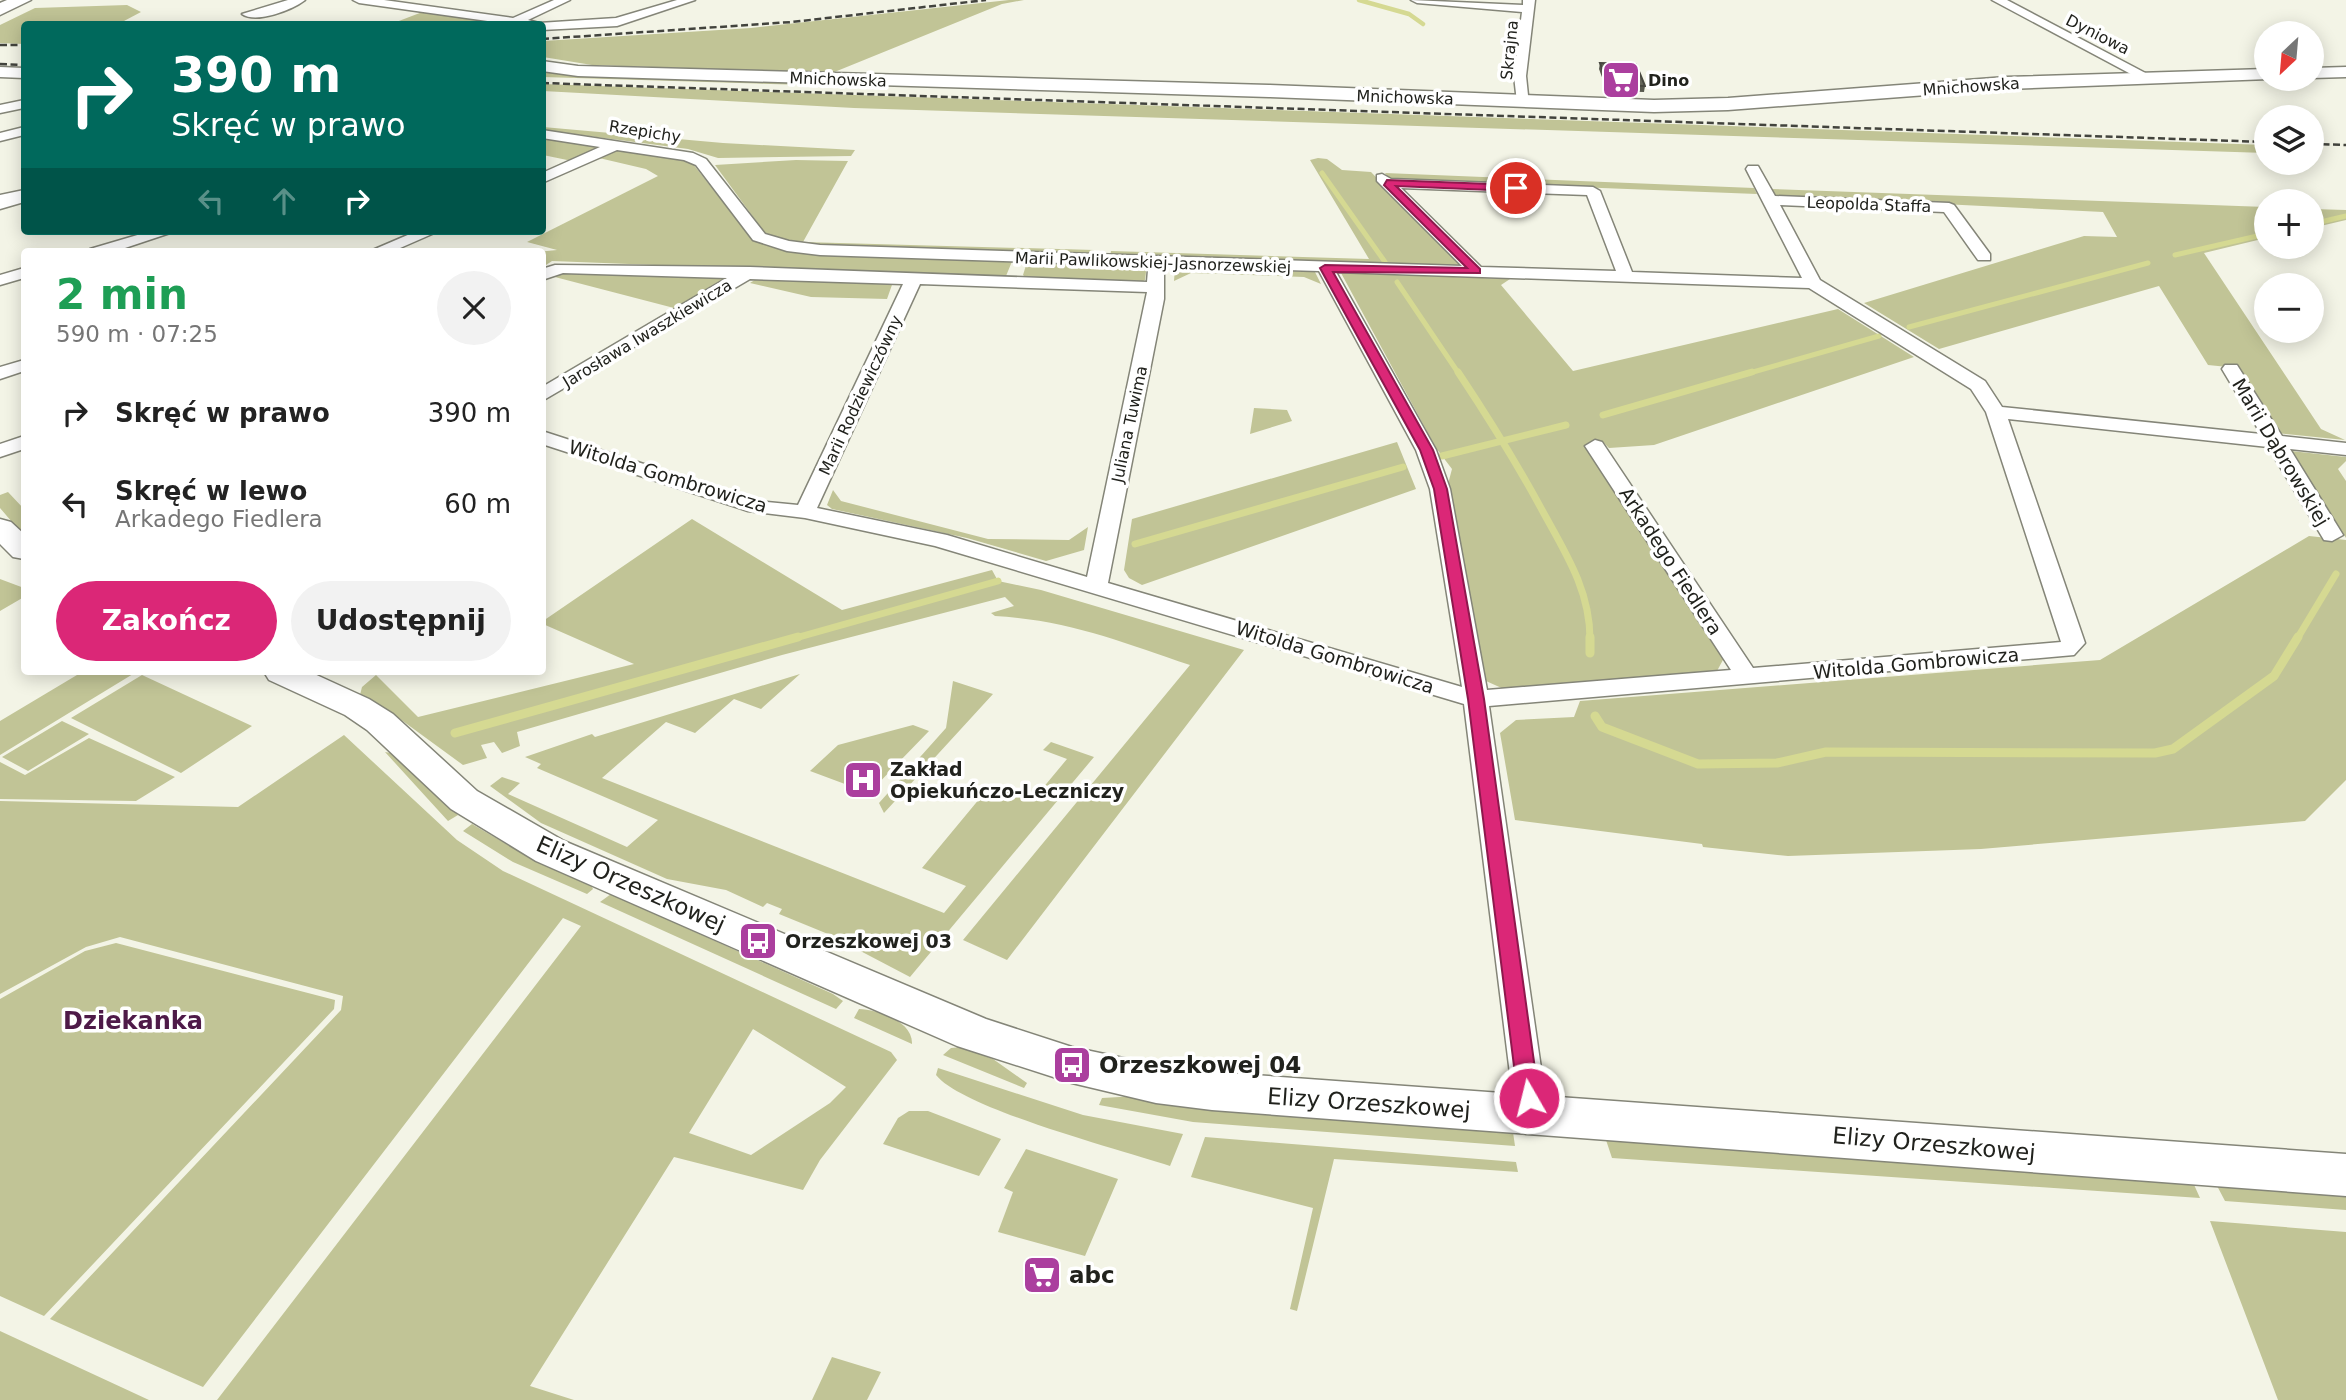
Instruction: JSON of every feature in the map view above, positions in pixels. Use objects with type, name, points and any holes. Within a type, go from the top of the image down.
[{"type":"main road","points":[[0,10],[22,0]]},
{"type":"street","points":[[248,14],[266,12],[299,0]]},
{"type":"street","points":[[359,0],[497,21]]},
{"type":"street","points":[[515,21],[564,0]]},
{"type":"street","points":[[546,26],[617,22],[689,0]]},
{"type":"street","points":[[1416,0],[1529,5]]},
{"type":"street","points":[[1998,0],[2015,0]]},
{"type":"street","name":"Dyniowa","points":[[1998,0],[2147,77]]},
{"type":"street","name":"Skrajna","points":[[1524,102],[1520,76],[1529,5]]},
{"type":"street","name":"Mnichowska","points":[[546,67],[578,71],[1654,106],[1728,104],[1929,88],[2254,74]]},
{"type":"street","points":[[0,72],[21,73]]},
{"type":"street","points":[[2324,73],[2346,72]]},
{"type":"street","points":[[0,109],[21,105]]},
{"type":"street","points":[[0,136],[21,132]]},
{"type":"street","name":"Rzepichy","points":[[546,135],[673,152],[701,162],[759,237],[787,246]]},
{"type":"street","points":[[546,177],[618,144]]},
{"type":"street","name":"Leopolda Staffa","points":[[1753,169],[1813,283]]},
{"type":"street","points":[[1476,271],[1383,179],[1593,191],[1626,277]]},
{"type":"street","points":[[0,202],[21,197]]},
{"type":"street","name":"Leopolda Staffa","points":[[1770,200],[1949,208],[1983,257]]},
{"type":"street","points":[[110,248],[154,235]]},
{"type":"street","points":[[386,248],[421,235]]},
{"type":"street","name":"Marii Pawlikowskiej-Jasnorzewskiej","points":[[787,246],[1157,262],[1813,283]]},
{"type":"street","points":[[1013,280],[1022,257]]},
{"type":"street","name":"Juliana Tuwima","points":[[1096,585],[1156,287],[1157,262]]},
{"type":"street","name":"Marii Pawlikowskiej-Jasnorzewskiej","points":[[546,274],[561,268],[751,271],[1156,287]]},
{"type":"street","points":[[1325,268],[1435,470],[1476,699],[1529,1098],[1540,1117]]},
{"type":"street","name":"Jarosława Iwaszkiewicza","points":[[546,393],[751,271]]},
{"type":"street","points":[[0,280],[21,274]]},
{"type":"street","name":"Marii Rodziewiczówny","points":[[805,512],[915,277]]},
{"type":"street","name":"Witolda Gombrowicza","points":[[546,438],[755,507],[805,512],[939,540],[1476,699],[2066,650],[2073,643],[1996,412],[1978,385],[1813,283]]},
{"type":"street","points":[[0,373],[21,366]]},
{"type":"street","name":"Marii Dąbrowskiej","points":[[2231,369],[2332,536]]},
{"type":"street","points":[[1996,412],[2346,449]]},
{"type":"street","points":[[0,451],[21,443]]},
{"type":"street","name":"Arkadego Fiedlera","points":[[1595,446],[1747,677]]},
{"type":"street","points":[[0,528],[21,547]]},
{"type":"street","name":"Elizy Orzeszkowej","points":[[287,675],[350,704],[380,722],[464,800],[550,851],[973,1033],[1072,1065],[1156,1084],[1540,1117],[2346,1175]]},
{"type":"green space","points":[[1024,0],[1002,4],[832,73],[592,65],[546,57],[546,41],[751,28]]},
{"type":"green space","points":[[127,5],[141,12],[124,21],[21,21],[21,44],[0,43],[0,25],[35,8]]},
{"type":"green space","points":[[425,11],[498,21],[399,21]]},
{"type":"green space","points":[[546,69],[816,81],[805,85],[546,77]]},
{"type":"green space","points":[[546,84],[2254,145],[2254,153],[854,108],[546,91]]},
{"type":"green space","points":[[546,127],[723,143],[855,150],[851,156],[718,158],[688,149],[546,130]]},
{"type":"green space","points":[[546,139],[595,146],[597,149],[572,161],[546,156]]},
{"type":"green space","points":[[616,149],[670,155],[693,164],[753,240],[784,250],[1013,259],[1006,276],[995,278],[552,261],[546,265],[546,251],[557,250],[527,242],[546,235],[546,232],[658,176],[646,169],[599,158]]},
{"type":"green space","points":[[1327,159],[1342,170],[1371,172],[1462,266],[1110,257],[1111,251],[1369,259],[1310,160]]},
{"type":"green space","points":[[796,160],[848,161],[803,242],[1094,250],[1092,256],[793,244],[765,233],[715,165]]},
{"type":"green space","points":[[1385,173],[1754,188],[1757,194],[1390,180]]},
{"type":"green space","points":[[1771,189],[2254,207],[2254,241],[2204,253],[2254,328],[2254,343],[2264,343],[2321,429],[2345,440],[2277,433],[2238,368],[2208,365],[2159,286],[1939,349],[1864,303],[2084,236],[2117,237],[2103,212],[1776,196]]},
{"type":"green space","points":[[2324,209],[2346,210],[2346,220],[2324,225]]},
{"type":"green space","points":[[1028,259],[1147,264],[1145,280],[1140,283],[1027,279],[1023,275]]},
{"type":"green space","points":[[1175,267],[1315,272],[1321,284],[1304,277],[1191,273],[1174,281]]},
{"type":"green space","points":[[565,269],[732,275],[674,308],[551,276]]},
{"type":"green space","points":[[1341,273],[1510,279],[1501,285],[1573,371],[1838,309],[1914,357],[1654,445],[1609,448],[1604,443],[1586,446],[1724,658],[1717,671],[1506,690],[1486,681],[1448,484],[1452,469],[1436,448]]},
{"type":"green space","points":[[761,276],[893,282],[887,299],[811,297],[750,283]]},
{"type":"green space","points":[[1254,408],[1287,410],[1292,421],[1250,434]]},
{"type":"green space","points":[[1397,442],[1416,489],[1142,585],[1129,578],[1124,570],[1132,519]]},
{"type":"green space","points":[[2291,451],[2346,457],[2346,461],[2338,469],[2346,481],[2346,538]]},
{"type":"green space","points":[[833,490],[841,501],[988,539],[1069,540],[1088,527],[1084,550],[1046,561],[967,538],[832,509],[827,505]]},
{"type":"green space","points":[[8,492],[21,506],[21,532],[0,508],[0,495]]},
{"type":"green space","points":[[692,519],[842,610],[992,570],[998,581],[1041,590],[1244,650],[1007,960],[963,940],[1190,665],[1071,627],[995,616],[991,613],[1014,606],[1005,597],[782,655],[517,732],[520,746],[502,753],[494,742],[481,745],[487,758],[463,765],[400,719],[360,695],[362,687],[376,675],[418,717],[634,664],[546,625],[546,619]]},
{"type":"green space","points":[[2309,536],[2346,540],[2346,780],[2305,821],[1981,849],[1788,856],[1703,847],[1702,844],[1515,820],[1500,733],[1516,720],[1574,717],[1580,701],[2100,660]]},
{"type":"green space","points":[[0,579],[21,587],[21,599],[0,611]]},
{"type":"green space","points":[[800,674],[761,709],[734,699],[695,733],[666,722],[602,778],[944,913],[966,886],[922,868],[990,786],[1032,801],[1067,759],[1043,750],[1051,742],[1094,757],[910,977],[828,934],[779,914],[782,909],[767,903],[763,907],[726,890],[667,879],[541,823],[490,786],[502,777],[520,783],[508,794],[627,847],[658,820],[537,768],[541,764],[525,757],[592,734],[595,737]]},
{"type":"green space","points":[[77,675],[131,675],[0,755],[0,721]]},
{"type":"green space","points":[[142,675],[252,726],[181,773],[71,718]]},
{"type":"green space","points":[[953,681],[993,694],[884,813],[879,803],[946,728]]},
{"type":"green space","points":[[62,721],[89,734],[28,771],[2,757]]},
{"type":"green space","points":[[913,725],[929,731],[869,793],[810,771],[838,745]]},
{"type":"green space","points":[[344,735],[457,840],[503,871],[891,1052],[897,1060],[820,1160],[803,1190],[674,1157],[530,1386],[574,1400],[217,1400],[581,926],[563,918],[203,1387],[50,1319],[341,1010],[343,996],[120,937],[86,947],[0,994],[0,801],[238,807]],"holes":[[[753,1029],[846,1087],[830,1103],[751,1155],[689,1133]]]},
{"type":"green space","points":[[89,738],[175,777],[136,801],[0,799],[0,762],[25,775]]},
{"type":"green space","points":[[385,752],[391,753],[458,815],[448,821]]},
{"type":"green space","points":[[472,824],[523,854],[590,883],[593,889],[587,894],[513,862],[463,831]]},
{"type":"green space","points":[[611,894],[833,994],[843,1001],[836,1009],[600,902]]},
{"type":"green space","points":[[116,943],[335,1000],[334,1009],[44,1316],[0,1296],[0,999],[85,951]]},
{"type":"green space","points":[[859,1009],[884,1014],[901,1023],[911,1036],[912,1044],[854,1018]]},
{"type":"green space","points":[[962,1047],[993,1059],[1027,1083],[1024,1088],[943,1055],[951,1048]]},
{"type":"green space","points":[[938,1068],[1083,1115],[1183,1134],[1170,1166],[1009,1115],[952,1088],[936,1075]]},
{"type":"green space","points":[[1137,1096],[1513,1132],[1515,1146],[1193,1122],[1099,1105],[1102,1098]]},
{"type":"green space","points":[[909,1111],[928,1111],[1001,1139],[979,1176],[883,1144],[898,1118]]},
{"type":"green space","points":[[1205,1137],[1516,1162],[1518,1172],[1334,1159],[1297,1311],[1290,1309],[1313,1208],[1191,1177]]},
{"type":"green space","points":[[1605,1137],[2191,1178],[2200,1198],[1612,1158]]},
{"type":"green space","points":[[1026,1149],[1118,1179],[1085,1256],[998,1232],[1013,1192],[1004,1188]]},
{"type":"green space","points":[[2215,1182],[2346,1192],[2346,1210],[2225,1201]]},
{"type":"green space","points":[[2210,1221],[2346,1232],[2346,1400],[2278,1400]]},
{"type":"green space","points":[[0,1331],[149,1400],[0,1400]]},
{"type":"green space","points":[[832,1357],[881,1372],[867,1400],[812,1400]]},
{"type":"building","name":"Dino","points":[[1600,63],[1636,64],[1645,86],[1608,85]]},
{"type":"waterway","points":[[1359,0],[1409,14],[1423,24]]},
{"type":"waterway","points":[[1322,173],[1385,262]]},
{"type":"waterway","points":[[2324,221],[2346,216]]},
{"type":"waterway","points":[[2175,255],[2254,237]]},
{"type":"waterway","points":[[1909,327],[2148,263]]},
{"type":"waterway","points":[[1397,282],[1459,374]]},
{"type":"waterway","points":[[1746,374],[1879,336]]},
{"type":"waterway","points":[[1458,372],[1502,441]]},
{"type":"waterway","points":[[1603,415],[1752,372]]},
{"type":"waterway","points":[[1502,441],[1566,425]]},
{"type":"waterway","points":[[1442,456],[1502,441]]},
{"type":"waterway","points":[[1502,441],[1575,572],[1586,604],[1590,639]]},
{"type":"waterway","points":[[1135,544],[1403,467]]},
{"type":"waterway","points":[[2297,639],[2336,574]]},
{"type":"waterway","points":[[792,639],[998,581]]},
{"type":"waterway","points":[[455,733],[798,637]]},
{"type":"waterway","points":[[1595,716],[1602,727],[1698,764],[1777,763],[1826,752],[2155,753],[2173,749],[2274,676],[2298,637]]},
{"type":"waterway","points":[[1590,639],[1590,653]]},
{"type":"railway","points":[[546,39],[792,22],[986,0]]},
{"type":"railway","points":[[0,45],[21,45]]},
{"type":"railway","points":[[0,64],[21,65]]},
{"type":"railway","points":[[546,83],[2254,142]]},
{"type":"railway","points":[[2324,144],[2346,145]]},
{"type":"place","name":"Dino","points":[[1621,80]]},
{"type":"place","name":"Zakład Opiekuńczo-Leczniczy","points":[[863,780]]},
{"type":"place","name":"Orzeszkowej 03","points":[[758,941]]},
{"type":"place","name":"Orzeszkowej 04","points":[[1072,1065]]},
{"type":"place","name":"abc","points":[[1042,1275]]},
{"type":"district","name":"Dziekanka","points":[[133,1021]]},
{"type":"route","points":[[1516,188],[1387,183],[1476,271],[1325,268],[1426,450],[1440,489],[1476,699],[1529,1098]]}]
